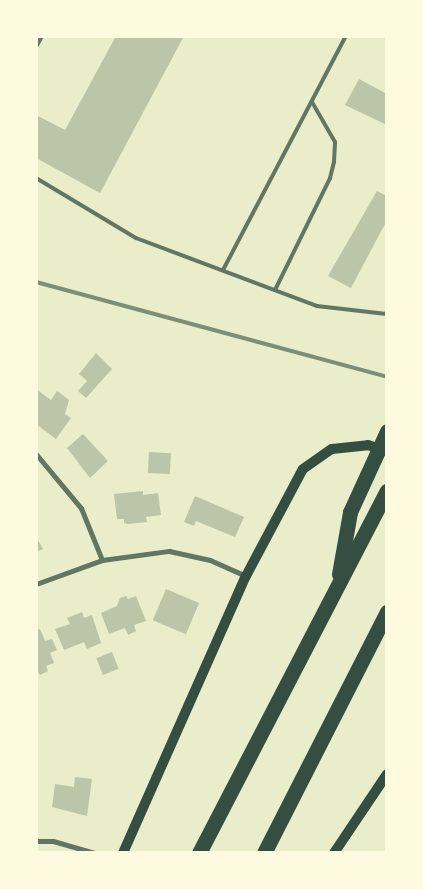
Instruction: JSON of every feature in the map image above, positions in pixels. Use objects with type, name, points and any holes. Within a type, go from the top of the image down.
[{"type":"highway","points":[[337,586],[350,512],[387,432]]},
{"type":"highway","points":[[199,853],[387,491]]},
{"type":"highway","points":[[264,853],[387,612]]},
{"type":"main road","points":[[123,853],[246,576],[309,463],[332,449],[368,445],[387,451]]},
{"type":"main road","points":[[334,853],[387,774]]},
{"type":"street","points":[[36,454],[81,508],[102,560]]},
{"type":"street","points":[[36,584],[102,560],[169,551],[210,560],[246,576]]},
{"type":"street","points":[[36,841],[53,841],[95,853]]},
{"type":"lane","points":[[36,46],[42,36]]},
{"type":"lane","points":[[223,270],[346,36]]},
{"type":"lane","points":[[275,290],[330,178],[334,162],[334,142],[312,102]]},
{"type":"lane","points":[[36,178],[136,238],[317,306],[386,313]]},
{"type":"building","points":[[116,36],[184,36],[100,193],[36,158],[36,115],[65,130]]},
{"type":"building","points":[[359,79],[387,94],[387,125],[345,105]]},
{"type":"building","points":[[377,191],[387,196],[387,220],[351,288],[328,276]]},
{"type":"building","points":[[96,353],[112,369],[86,398],[78,391],[87,381],[79,374]]},
{"type":"building","points":[[36,389],[51,400],[57,391],[69,400],[65,414],[71,418],[56,439],[36,424]]},
{"type":"building","points":[[83,434],[108,461],[90,478],[67,448]]},
{"type":"building","points":[[149,452],[171,453],[170,474],[148,473]]},
{"type":"building","points":[[143,491],[143,495],[158,493],[161,515],[146,517],[147,522],[128,524],[124,523],[124,519],[117,519],[114,494]]},
{"type":"building","points":[[195,496],[244,517],[235,537],[196,521],[194,526],[184,522]]},
{"type":"building","points":[[36,537],[43,549],[36,552]]},
{"type":"building","points":[[166,589],[199,603],[186,634],[153,620]]},
{"type":"building","points":[[126,596],[128,599],[136,596],[146,621],[134,625],[136,631],[128,635],[125,628],[109,634],[101,613],[117,606],[120,598]]},
{"type":"building","points":[[82,612],[84,618],[92,615],[101,643],[87,649],[84,642],[64,650],[55,629],[70,624],[67,618]]},
{"type":"building","points":[[40,629],[45,641],[52,639],[57,650],[50,653],[54,663],[46,666],[48,671],[40,675],[36,669],[36,631]]},
{"type":"building","points":[[112,652],[119,669],[103,675],[96,658]]},
{"type":"building","points":[[75,777],[92,779],[87,816],[52,807],[55,784],[74,787]]},
{"type":"railway","points":[[36,282],[387,377]]}]
